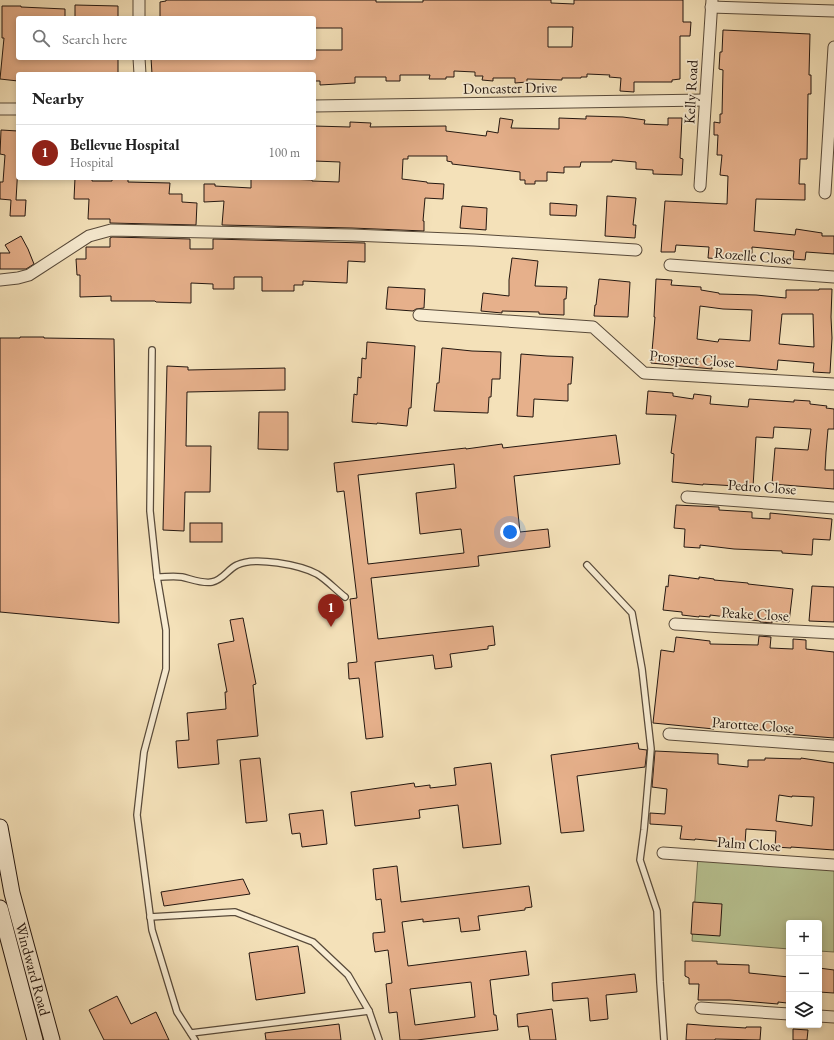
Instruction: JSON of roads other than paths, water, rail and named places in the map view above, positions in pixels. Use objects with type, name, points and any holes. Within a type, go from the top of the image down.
[{"type":"main road","name":"Windward Road","points":[[0,827],[12,893],[52,1040]]},
{"type":"main road","name":"Windward Road","points":[[0,908],[35,1040]]},
{"type":"street","points":[[139,0],[139,16]]},
{"type":"street","points":[[711,3],[834,11]]},
{"type":"street","name":"Kelly Road","points":[[700,186],[711,3]]},
{"type":"street","points":[[825,193],[832,106],[834,47]]},
{"type":"street","points":[[139,60],[140,72]]},
{"type":"street","name":"Doncaster Drive","points":[[316,106],[705,100]]},
{"type":"street","points":[[0,109],[16,109]]},
{"type":"street","points":[[0,280],[29,275],[89,236],[111,230],[352,235],[482,240],[636,250]]},
{"type":"street","name":"Rozelle Close","points":[[670,264],[834,278]]},
{"type":"street","name":"Prospect Close","points":[[419,315],[593,327],[644,373],[834,384]]},
{"type":"street","name":"Pedro Close","points":[[687,497],[834,508]]},
{"type":"street","name":"Peake Close","points":[[675,624],[834,633]]},
{"type":"street","name":"Parottee Close","points":[[669,734],[834,746]]},
{"type":"street","name":"Palm Close","points":[[663,853],[834,865]]},
{"type":"street","points":[[701,1008],[786,1014]]},
{"type":"street","points":[[822,1016],[834,1017]]},
{"type":"lane","points":[[152,350],[150,511],[166,630],[166,669],[144,752],[137,815],[152,930],[177,1012],[195,1040]]},
{"type":"lane","points":[[158,577],[180,577],[204,582],[213,582],[222,578],[235,565],[243,562],[280,562],[318,575],[345,598]]},
{"type":"lane","points":[[587,565],[632,613],[640,662],[651,749],[640,860],[656,911],[664,1040]]},
{"type":"lane","points":[[150,917],[235,912],[313,942],[348,975],[369,1011],[379,1040]]},
{"type":"lane","points":[[191,1033],[369,1011]]},
{"type":"place","name":"Bellevue Hospital","points":[[331,627]]}]
